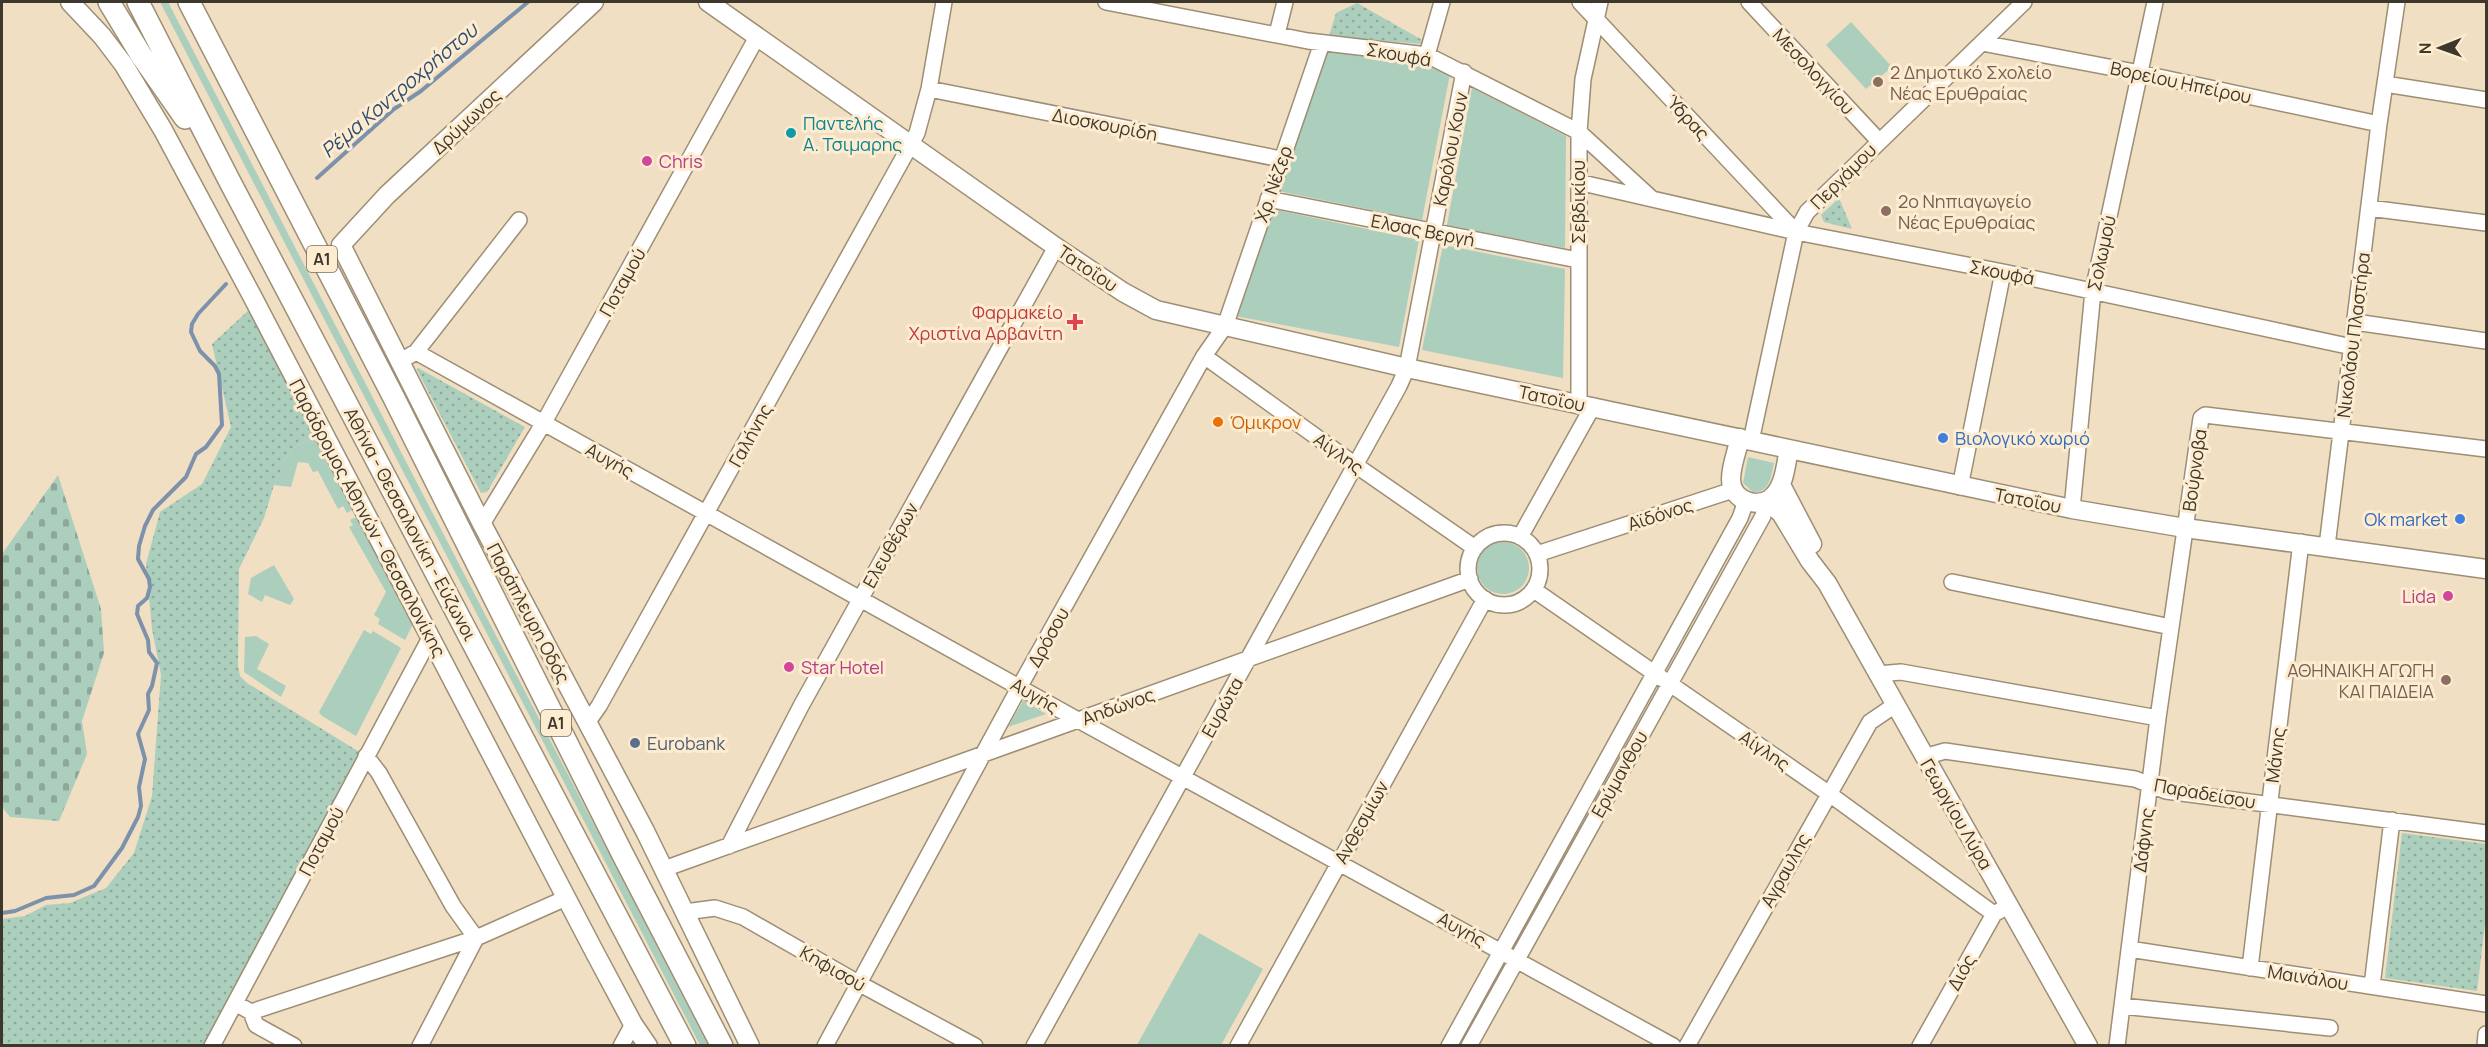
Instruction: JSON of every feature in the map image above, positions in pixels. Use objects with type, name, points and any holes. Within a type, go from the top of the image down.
[{"type":"highway","points":[[109,2],[141,55],[229,180]]},
{"type":"highway","name":"Αθήνα - Θεσσαλονίκη - Εύζωνοι","points":[[138,2],[229,180],[685,1046]]},
{"type":"highway","name":"Α1","points":[[189,2],[394,398],[622,853],[722,1046]]},
{"type":"highway","points":[[204,2],[242,91],[250,120]]},
{"type":"main road","name":"Παράδρομος Αθηνών - Θεσσαλονίκης","points":[[70,2],[102,36],[124,65],[163,130],[566,898],[633,1024],[648,1046]]},
{"type":"main road","name":"Δρύμωνος","points":[[341,245],[387,195],[594,2]]},
{"type":"main road","name":"Τατοΐου","points":[[708,2],[1056,247],[1143,304],[1156,310],[1407,368],[2072,509],[2186,528],[2487,569]]},
{"type":"main road","name":"Παράπλευρη Οδός","points":[[341,245],[482,524],[664,869],[750,1046]]},
{"type":"main road","points":[[1745,439],[1731,480],[1739,495],[1755,503],[1766,501]]},
{"type":"main road","points":[[1781,485],[1789,449]]},
{"type":"main road","name":"Ερύμανθου","points":[[1766,501],[1775,495],[1781,485]]},
{"type":"main road","name":"Γεωργίου Λύρα","points":[[1781,485],[1819,557],[1827,583]]},
{"type":"main road","name":"Γεωργίου Λύρα","points":[[1766,501],[1780,513],[1810,561],[1827,583],[1924,757],[2001,910],[2088,1046]]},
{"type":"street","name":"Γαλήνης","points":[[587,723],[599,706],[911,145],[922,122],[944,2]]},
{"type":"street","name":"Σκουφά","points":[[1106,2],[1322,43],[1427,55],[1579,132],[1653,200]]},
{"type":"street","points":[[1277,34],[1285,2]]},
{"type":"street","points":[[1427,55],[1442,2]]},
{"type":"street","name":"Ύδρας","points":[[1580,2],[1598,9],[1796,232]]},
{"type":"street","name":"Μεσολογγίου","points":[[1749,2],[1879,141]]},
{"type":"street","name":"Περγάμου","points":[[1745,439],[1796,232],[1807,212],[2024,2]]},
{"type":"street","name":"Σολωμού","points":[[2072,509],[2093,291],[2155,2]]},
{"type":"street","points":[[2397,2],[2385,84],[2487,100]]},
{"type":"street","name":"Σεβδικίου","points":[[1586,405],[1578,261],[1579,132],[1583,79],[1598,9]]},
{"type":"street","name":"Ποταμού","points":[[482,524],[543,424],[758,37]]},
{"type":"street","name":"Χρ. Νέζερ","points":[[1225,326],[1322,43]]},
{"type":"street","name":"Βορείου Ηπείρου","points":[[1982,43],[2140,73],[2379,124]]},
{"type":"street","name":"Καρόλου Κουν","points":[[1407,368],[1464,72]]},
{"type":"street","name":"Νικολάου Πλαστήρα","points":[[2327,546],[2385,84]]},
{"type":"street","name":"Διοσκουρίδη","points":[[929,89],[1281,159]]},
{"type":"street","name":"Σκουφά","points":[[1578,182],[1796,232],[2003,272],[2352,346]]},
{"type":"street","name":"Ελσας Βεργή","points":[[1268,199],[1578,261]]},
{"type":"street","points":[[2369,208],[2487,223]]},
{"type":"street","points":[[399,362],[416,352],[519,220]]},
{"type":"street","name":"Ελευθέρων","points":[[729,846],[801,706],[1056,247]]},
{"type":"street","points":[[1960,487],[2003,272]]},
{"type":"street","points":[[2355,322],[2487,341]]},
{"type":"street","name":"Δρόσου","points":[[825,1046],[1020,686],[1204,356],[1225,326]]},
{"type":"street","name":"Αυγής","points":[[416,352],[1078,720],[1673,1046]]},
{"type":"street","name":"Αίγλης","points":[[1204,356],[1475,548]]},
{"type":"street","name":"Ευρώτα","points":[[1034,1046],[1407,368]]},
{"type":"street","points":[[1520,537],[1586,405]]},
{"type":"street","name":"Βούρνοβα","points":[[2186,528],[2201,418],[2205,416],[2341,432]]},
{"type":"street","points":[[2341,432],[2487,449]]},
{"type":"street","name":"Αϊδόνος","points":[[1537,554],[1739,495]]},
{"type":"street","name":"Ερύμανθου","points":[[1449,1046],[1740,518],[1739,495]]},
{"type":"street","name":"Ερύμανθου","points":[[1469,1046],[1515,959],[1763,516],[1766,501]]},
{"type":"street","name":"Δάφνης","points":[[2117,1046],[2158,718],[2186,528]]},
{"type":"street","points":[[1508,533],[1520,537],[1533,547],[1537,554],[1539,572],[1534,590],[1524,599],[1512,604],[1498,604],[1485,599],[1473,587],[1470,579],[1468,568],[1475,548],[1484,539],[1496,534],[1508,533]]},
{"type":"street","name":"Μάνης","points":[[2250,968],[2301,542]]},
{"type":"street","name":"Αηδώνος","points":[[664,869],[1470,579]]},
{"type":"street","points":[[1952,582],[2171,627]]},
{"type":"street","name":"Αίγλης","points":[[1534,590],[2001,910]]},
{"type":"street","name":"Ανθεσμίων","points":[[1238,1046],[1485,599]]},
{"type":"street","name":"Ποταμού","points":[[212,1046],[430,638]]},
{"type":"street","points":[[1878,674],[1901,672],[2158,718]]},
{"type":"street","name":"Αγραυλης","points":[[1688,1046],[1828,793],[1870,722],[1895,705]]},
{"type":"street","name":"Παραδείσου","points":[[1924,757],[1945,751],[2135,779],[2166,791],[2487,833]]},
{"type":"street","points":[[366,756],[379,773],[453,906],[476,938]]},
{"type":"street","points":[[2372,986],[2392,820]]},
{"type":"street","points":[[251,1012],[476,938],[566,898]]},
{"type":"street","name":"Κηφισού","points":[[685,912],[708,908],[730,911],[975,1046]]},
{"type":"street","name":"Διός","points":[[1920,1046],[2001,910]]},
{"type":"street","points":[[420,1046],[476,938]]},
{"type":"street","name":"Μαινάλου","points":[[2129,949],[2487,1004]]},
{"type":"street","points":[[235,1003],[251,1012],[256,1026],[294,1046]]},
{"type":"street","points":[[2122,1006],[2330,1028]]},
{"type":"street","points":[[621,1046],[633,1024]]},
{"type":"street","points":[[2485,1046],[2487,1034]]},
{"type":"green space","points":[[160,2],[168,2],[708,1045],[700,1045]]},
{"type":"green space","points":[[1357,3],[1424,41],[1422,44],[1329,36],[1336,13]]},
{"type":"green space","points":[[1851,22],[1892,67],[1866,89],[1826,45]]},
{"type":"green space","points":[[1326,51],[1425,61],[1450,74],[1422,220],[1278,191]]},
{"type":"green space","points":[[1472,88],[1566,136],[1565,248],[1447,225]]},
{"type":"green space","points":[[1839,198],[1852,229],[1824,222],[1821,215]]},
{"type":"green space","points":[[1272,209],[1419,240],[1399,347],[1235,316]]},
{"type":"green space","points":[[1443,245],[1565,269],[1563,378],[1422,350]]},
{"type":"green space","points":[[251,308],[318,435],[291,449],[274,485],[264,518],[239,569],[238,666],[240,676],[247,683],[366,756],[212,1045],[2,1045],[2,919],[25,916],[46,905],[70,903],[106,888],[134,853],[152,796],[161,675],[152,629],[146,564],[160,512],[202,484],[231,427],[212,344]]},
{"type":"green space","points":[[418,368],[525,427],[487,492],[481,493]]},
{"type":"green space","points":[[318,435],[356,508],[347,513],[343,506],[338,509],[318,471],[313,472],[308,463],[298,462],[291,487],[274,485],[291,449]]},
{"type":"green space","points":[[1748,457],[1774,463],[1769,483],[1759,492],[1753,492],[1743,483]]},
{"type":"green space","points":[[58,475],[101,609],[104,653],[82,721],[87,754],[59,821],[10,817],[2,807],[2,554]]},
{"type":"green space","points":[[359,516],[414,622],[405,640],[378,624],[380,619],[374,615],[386,592],[349,527],[353,525],[350,520]]},
{"type":"green space","points":[[1498,542],[1508,542],[1518,546],[1525,553],[1529,568],[1525,583],[1518,590],[1508,594],[1498,594],[1488,590],[1481,583],[1477,573],[1477,563],[1481,553],[1488,546]]},
{"type":"green space","points":[[274,565],[294,599],[290,605],[265,595],[262,602],[248,594],[251,578]]},
{"type":"green space","points":[[364,630],[371,634],[373,631],[401,648],[356,736],[319,712]]},
{"type":"green space","points":[[256,636],[269,644],[257,669],[286,686],[281,697],[244,672],[245,637]]},
{"type":"green space","points":[[1023,701],[1046,714],[1008,727]]},
{"type":"green space","points":[[2402,833],[2486,844],[2486,916],[2477,991],[2385,978]]},
{"type":"green space","points":[[1199,933],[1263,969],[1221,1045],[1137,1045]]},
{"type":"waterway","name":"Ρέμα Κοντροχρήστου","points":[[317,178],[394,109],[421,91],[528,2]]},
{"type":"waterway","name":"Ρέμα Κοντροχρήστου","points":[[2,913],[15,911],[46,898],[74,895],[94,886],[122,848],[138,817],[141,806],[139,787],[145,759],[138,734],[149,710],[148,694],[157,663],[149,652],[148,640],[137,614],[138,606],[147,598],[150,587],[149,579],[138,559],[139,546],[153,510],[186,477],[196,454],[206,447],[222,425],[219,374],[215,366],[200,351],[191,332],[192,324],[198,314],[226,284]]},
{"type":"place","name":"2 Δημοτικό Σχολείο Νέας Ερυθραίας","points":[[1878,82]]},
{"type":"place","name":"Παντελής Α. Τσιμαρης","points":[[791,133]]},
{"type":"place","name":"Chris","points":[[647,161]]},
{"type":"place","name":"2ο Νηπιαγωγείο Νέας Ερυθραίας","points":[[1886,211]]},
{"type":"place","name":"Φαρμακείο Χριστίνα Αρβανίτη","points":[[1075,322]]},
{"type":"place","name":"Όμικρον","points":[[1218,422]]},
{"type":"place","name":"Βιολογικό χωριό","points":[[1943,438]]},
{"type":"place","name":"Ok market","points":[[2460,519]]},
{"type":"place","name":"Lida","points":[[2448,596]]},
{"type":"place","name":"Star Hotel","points":[[789,667]]},
{"type":"place","name":"ΑΘΗΝΑΙΚΗ ΑΓΩΓΗ ΚΑΙ ΠΑΙΔΕΙΑ","points":[[2446,680]]},
{"type":"place","name":"Eurobank","points":[[635,743]]}]
